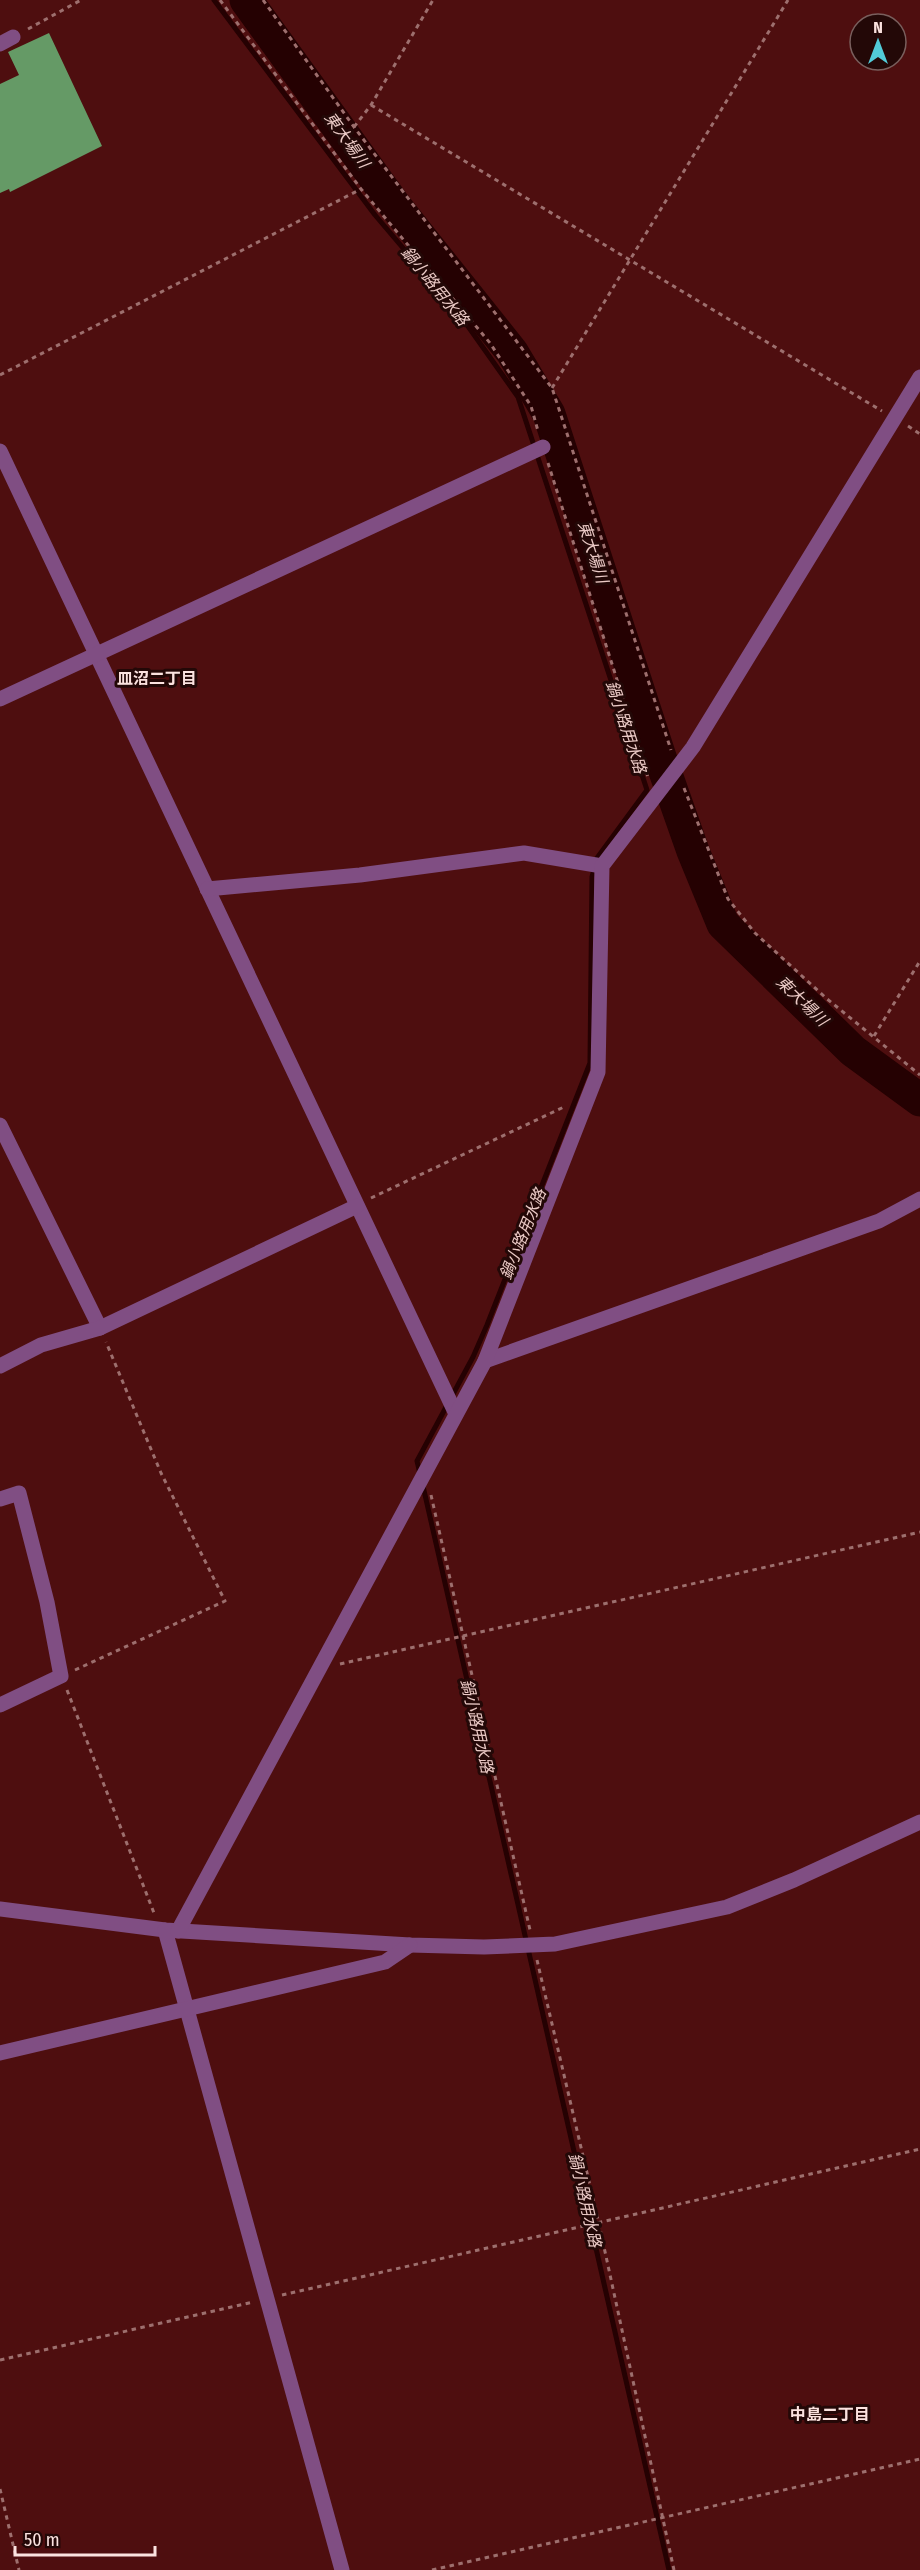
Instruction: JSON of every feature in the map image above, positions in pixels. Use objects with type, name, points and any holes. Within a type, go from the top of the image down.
[{"type":"street","points":[[342,2570],[187,2009],[168,1930],[322,1664],[485,1361],[598,1072],[602,866],[677,769],[920,377]]},
{"type":"street","points":[[0,699],[543,447]]},
{"type":"street","points":[[0,451],[456,1414]]},
{"type":"street","points":[[207,889],[360,874],[524,853],[602,866]]},
{"type":"street","points":[[0,1125],[100,1328]]},
{"type":"street","points":[[485,1361],[879,1221],[920,1199]]},
{"type":"street","points":[[0,1366],[41,1345],[100,1328],[357,1206]]},
{"type":"street","points":[[0,1499],[19,1493],[47,1602],[61,1676],[0,1705]]},
{"type":"street","points":[[0,1909],[168,1930],[410,1945],[534,1946],[555,1944],[727,1907],[794,1880],[920,1822]]},
{"type":"street","points":[[0,2053],[385,1962],[410,1945]]},
{"type":"path","points":[[7,41],[81,0]]},
{"type":"path","points":[[220,0],[361,189],[490,343],[531,406],[655,798]]},
{"type":"path","points":[[263,0],[354,127],[552,388],[677,769],[728,899],[755,933],[920,1075]]},
{"type":"path","points":[[354,127],[371,105],[433,0]]},
{"type":"path","points":[[552,388],[788,0]]},
{"type":"path","points":[[371,105],[920,434]]},
{"type":"path","points":[[0,375],[361,189]]},
{"type":"path","points":[[874,1037],[920,961]]},
{"type":"path","points":[[357,1206],[589,1095]]},
{"type":"path","points":[[100,1328],[161,1473],[225,1600],[61,1676],[168,1930]]},
{"type":"path","points":[[426,1472],[599,2224],[674,2570]]},
{"type":"path","points":[[322,1664],[350,1664],[920,1532]]},
{"type":"path","points":[[0,2360],[920,2149]]},
{"type":"path","points":[[432,2570],[920,2459]]},
{"type":"path","points":[[0,2489],[19,2570]]},
{"type":"building","points":[[49,33],[102,146],[10,192],[9,189],[0,193],[0,84],[19,75],[8,52]]},
{"type":"waterway","name":"鍋小路用水路","points":[[214,0],[375,215],[460,315],[518,397],[647,790],[597,858],[592,877],[590,1063],[487,1325],[473,1357],[417,1461],[420,1474]]},
{"type":"waterway","name":"東大場川","points":[[246,0],[393,203],[512,352],[549,414],[661,760],[693,851],[723,924],[853,1051],[920,1100]]},
{"type":"waterway","name":"鍋小路用水路","points":[[423,1486],[669,2570]]},
{"type":"district","name":"皿沼二丁目","points":[[157,678]]},
{"type":"district","name":"中島二丁目","points":[[830,2414]]}]
